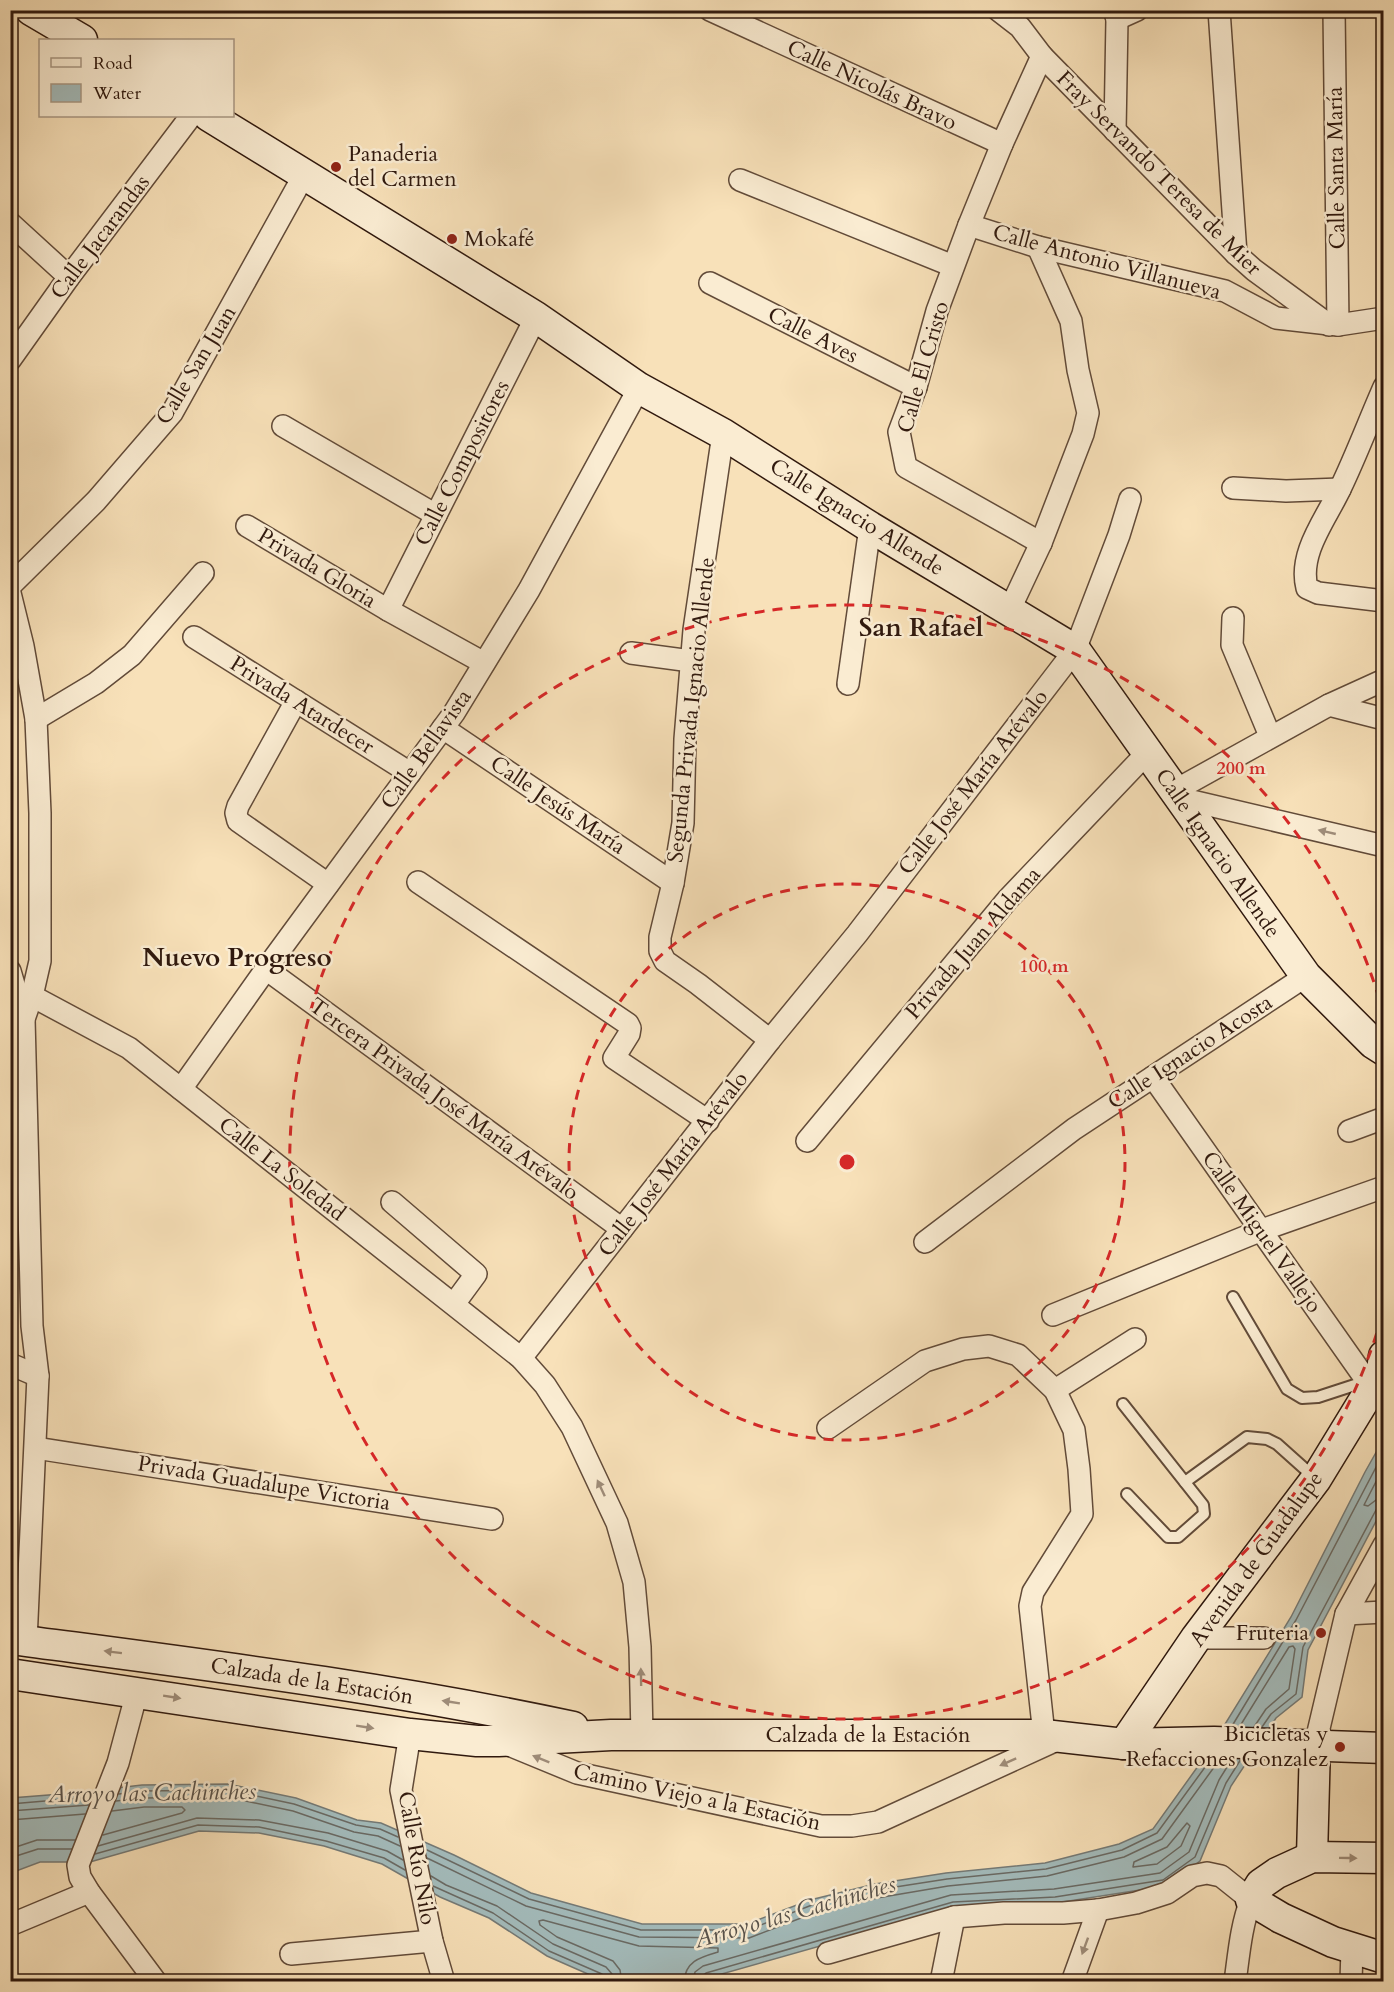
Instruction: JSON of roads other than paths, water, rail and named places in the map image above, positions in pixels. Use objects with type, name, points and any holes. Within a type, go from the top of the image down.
[{"type":"street","points":[[31,10],[80,39]]},
{"type":"street","name":"Calle Nicolás Bravo","points":[[710,10],[1002,144]]},
{"type":"street","name":"Fray Servando Teresa de Mier","points":[[998,10],[1020,27],[1042,56],[1236,254],[1254,270],[1333,325]]},
{"type":"street","points":[[1219,10],[1236,254]]},
{"type":"street","name":"Calle Santa María","points":[[1333,325],[1334,10]]},
{"type":"street","points":[[1114,130],[1123,13]]},
{"type":"street","name":"Calle El Cristo","points":[[1041,543],[906,467],[899,432],[916,387],[937,311],[953,266],[1002,144],[1042,56]]},
{"type":"street","name":"Calle Jacarandas","points":[[10,360],[69,277],[191,117]]},
{"type":"street","name":"Calle Ignacio Allende","points":[[211,117],[536,317],[639,388],[723,434],[870,527],[1075,650],[1306,976],[1383,1050]]},
{"type":"street","name":"Calle San Juan","points":[[10,586],[96,501],[172,413],[304,175]]},
{"type":"street","points":[[740,180],[953,266]]},
{"type":"street","points":[[10,223],[69,277]]},
{"type":"street","name":"Calle Antonio Villanueva","points":[[969,225],[1038,247],[1225,291],[1276,318],[1333,325],[1383,318]]},
{"type":"street","points":[[1009,611],[1041,543],[1083,434],[1088,413],[1078,370],[1071,321],[1038,247]]},
{"type":"street","points":[[1225,291],[1254,270]]},
{"type":"street","name":"Calle Aves","points":[[710,283],[916,387]]},
{"type":"street","name":"Calle Compositores","points":[[388,610],[536,317]]},
{"type":"street","points":[[1383,387],[1340,489],[1315,537],[1306,564],[1305,578],[1307,588],[1318,593],[1383,601]]},
{"type":"street","name":"Calle Bellavista","points":[[181,1089],[454,712],[529,590],[639,388]]},
{"type":"street","points":[[283,426],[436,515]]},
{"type":"street","name":"Segunda Privada Ignacio Allende","points":[[723,434],[691,661],[685,739],[683,823],[673,883],[660,937],[660,951],[665,961],[770,1040]]},
{"type":"street","points":[[1233,488],[1286,491],[1340,489]]},
{"type":"street","name":"Calle José María Arévalo","points":[[521,1358],[770,1040],[857,934],[1075,650],[1119,535],[1130,499]]},
{"type":"street","name":"Privada Gloria","points":[[247,526],[388,610],[484,663]]},
{"type":"street","points":[[848,684],[870,527]]},
{"type":"street","points":[[36,719],[96,683],[132,656],[203,573]]},
{"type":"street","points":[[10,593],[36,719],[40,813],[40,961],[24,1019],[19,1139],[32,1326],[38,1376],[36,1448],[18,1640]]},
{"type":"street","points":[[1233,618],[1232,645],[1270,736]]},
{"type":"street","name":"Privada Atardecer","points":[[194,637],[410,773]]},
{"type":"street","points":[[631,653],[691,661]]},
{"type":"street","points":[[1176,794],[1270,736],[1383,680]]},
{"type":"street","points":[[296,701],[236,813],[238,821],[328,884]]},
{"type":"street","points":[[1329,705],[1383,719]]},
{"type":"street","name":"Calle Jesús María","points":[[443,728],[673,883]]},
{"type":"street","name":"Privada Juan Aldama","points":[[807,1141],[1008,899],[1092,808],[1147,753]]},
{"type":"street","points":[[1176,794],[1383,846]]},
{"type":"street","points":[[418,882],[628,1024],[629,1034],[614,1058],[708,1121]]},
{"type":"street","name":"Tercera Privada José María Arévalo","points":[[266,969],[622,1229]]},
{"type":"street","points":[[10,970],[24,1019]]},
{"type":"street","name":"Calle Ignacio Acosta","points":[[925,1242],[1074,1129],[1306,976]]},
{"type":"street","name":"Calle La Soledad","points":[[32,996],[129,1048],[521,1358]]},
{"type":"street","name":"Calle Miguel Vallejo","points":[[1153,1077],[1262,1230],[1379,1375]]},
{"type":"street","points":[[1349,1131],[1383,1118]]},
{"type":"street","points":[[1053,1315],[1262,1230],[1383,1187]]},
{"type":"street","points":[[392,1202],[476,1274],[454,1304]]},
{"type":"street","points":[[1055,1390],[1134,1339]]},
{"type":"street","points":[[828,1428],[925,1360],[963,1349],[989,1346],[1018,1355],[1055,1390],[1074,1430],[1082,1514],[1033,1592],[1030,1606],[1053,1737]]},
{"type":"street","points":[[521,1358],[545,1384],[572,1427],[617,1523],[634,1582],[640,1647],[642,1735]]},
{"type":"street","points":[[10,1364],[38,1376]]},
{"type":"street","name":"Avenida de Guadalupe","points":[[1124,1744],[1196,1638],[1316,1479],[1379,1375]]},
{"type":"street","name":"Privada Guadalupe Victoria","points":[[36,1448],[492,1519]]},
{"type":"street","points":[[1312,1857],[1315,1745],[1346,1614],[1383,1545]]},
{"type":"street","points":[[1346,1614],[1383,1612]]},
{"type":"street","points":[[1196,1638],[1264,1638]]},
{"type":"street","name":"Calzada de la Estación","points":[[18,1640],[175,1660],[483,1707],[611,1735]]},
{"type":"street","points":[[156,1982],[89,1892],[80,1876],[78,1865],[118,1763],[137,1692],[150,1676],[175,1660]]},
{"type":"street","name":"Calzada de la Estación","points":[[10,1674],[410,1734],[488,1741],[611,1735],[1053,1737],[1124,1744],[1281,1743],[1383,1748]]},
{"type":"street","points":[[483,1707],[485,1720],[483,1732],[488,1741]]},
{"type":"street","name":"Calle Río Nilo","points":[[410,1734],[401,1790],[432,1941],[444,1982]]},
{"type":"street","name":"Camino Viejo a la Estación","points":[[488,1741],[577,1773],[820,1826],[852,1826],[878,1822],[1053,1737]]},
{"type":"street","points":[[1235,1982],[1244,1917],[1261,1884],[1312,1857],[1383,1858]]},
{"type":"street","points":[[828,1953],[954,1917],[1004,1913],[1063,1913],[1136,1903],[1167,1893],[1192,1876],[1207,1873],[1221,1876],[1251,1900],[1281,1918],[1333,1942],[1383,1958]]},
{"type":"street","points":[[10,1925],[89,1892]]},
{"type":"street","points":[[1072,1982],[1098,1910]]},
{"type":"street","points":[[941,1982],[954,1917]]},
{"type":"street","points":[[291,1954],[432,1941]]},
{"type":"street","points":[[1351,1982],[1352,1948]]},
{"type":"lane","points":[[1233,1297],[1287,1389],[1302,1398],[1318,1397],[1379,1375]]},
{"type":"lane","points":[[1123,1404],[1203,1505],[1204,1514],[1178,1538],[1168,1537],[1127,1494]]},
{"type":"lane","points":[[1185,1482],[1248,1437],[1268,1439],[1277,1444],[1316,1479]]},
{"type":"water","name":"Arroyo las Cachinches","points":[[1383,1440],[1383,1508],[1308,1650],[1302,1697],[1276,1718],[1231,1786],[1200,1861],[1166,1886],[1056,1903],[954,1908],[697,1981],[606,1982],[547,1956],[489,1918],[440,1897],[382,1864],[324,1846],[259,1833],[199,1831],[90,1862],[40,1862],[11,1873],[11,1798],[142,1785],[228,1784],[296,1798],[357,1820],[381,1823],[454,1855],[531,1893],[642,1924],[747,1924],[810,1900],[875,1884],[946,1873],[1045,1863],[1119,1844],[1153,1829],[1206,1755],[1291,1617]]},
{"type":"place","name":"Panaderia del Carmen","points":[[336,167]]},
{"type":"place","name":"Mokafé","points":[[452,239]]},
{"type":"place","name":"Fruteria","points":[[1321,1633]]},
{"type":"place","name":"Bicicletas y Refacciones Gonzalez","points":[[1340,1747]]},
{"type":"district","name":"San Rafael","points":[[921,627]]},
{"type":"district","name":"Nuevo Progreso","points":[[237,957]]}]
